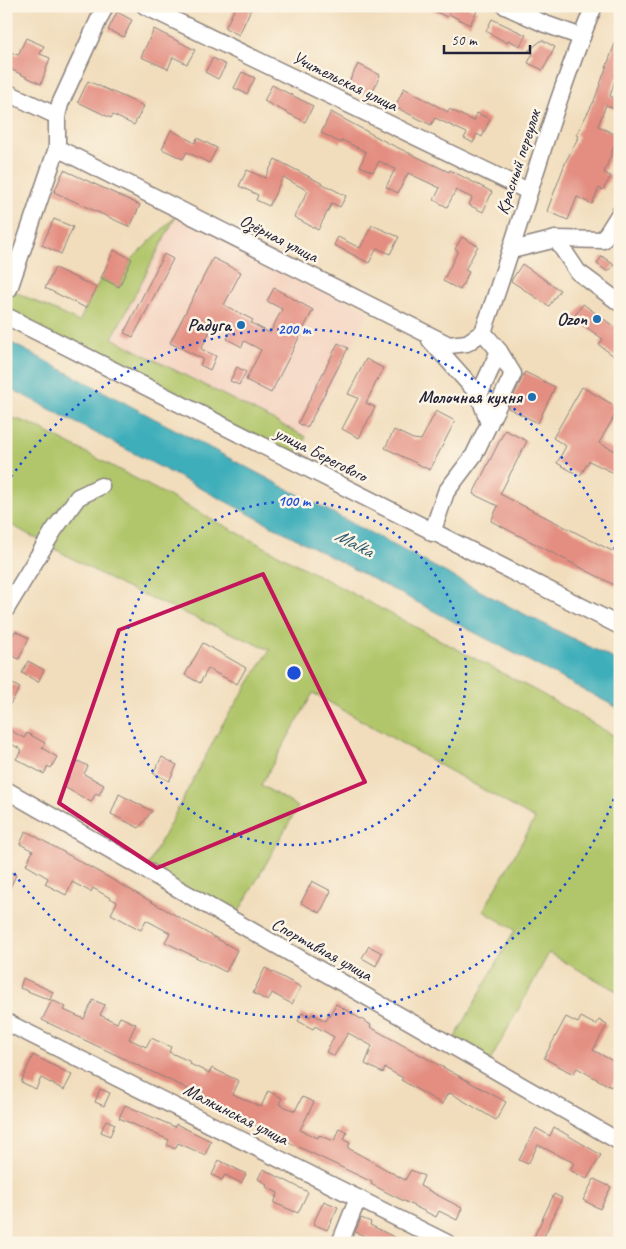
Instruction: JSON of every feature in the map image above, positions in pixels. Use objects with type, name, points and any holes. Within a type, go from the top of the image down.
[{"type":"street","points":[[6,290],[9,289],[57,148],[56,116],[105,6]]},
{"type":"street","name":"Учительская улица","points":[[144,6],[528,191]]},
{"type":"street","points":[[504,6],[545,24],[582,37]]},
{"type":"street","name":"Красный переулок","points":[[483,332],[512,250],[528,191],[594,6]]},
{"type":"street","points":[[6,92],[56,116]]},
{"type":"street","name":"Озёрная улица","points":[[57,148],[449,345],[467,343],[483,332]]},
{"type":"street","points":[[512,250],[556,239],[603,240],[620,213]]},
{"type":"street","points":[[556,239],[578,272],[620,303]]},
{"type":"street","name":"улица Берегового","points":[[6,316],[620,626]]},
{"type":"street","points":[[423,332],[479,395],[488,424]]},
{"type":"street","points":[[432,532],[446,492],[474,455],[513,374],[499,351],[483,332]]},
{"type":"street","points":[[479,395],[499,351]]},
{"type":"street","points":[[6,610],[54,530],[78,498],[101,486]]},
{"type":"street","name":"Спортивная улица","points":[[6,790],[620,1142]]},
{"type":"street","name":"Малкинская улица","points":[[6,1022],[447,1243]]},
{"type":"street","points":[[340,1243],[358,1198]]},
{"type":"highlighted area","points":[[263,574],[365,782],[157,868],[59,803],[119,630]]},
{"type":"shaded area","name":"Радуга","points":[[176,216],[369,311],[306,437],[112,338]]},
{"type":"green space","points":[[176,216],[112,338],[306,437],[294,463],[6,316],[6,290],[9,289],[79,322],[101,278],[119,287],[132,259]]},
{"type":"green space","points":[[6,416],[29,423],[110,465],[538,692],[620,739],[620,993],[549,953],[488,1065],[451,1045],[515,930],[483,911],[535,819],[313,693],[261,785],[298,807],[233,922],[146,869],[222,725],[270,650],[122,586],[6,522]]},
{"type":"water","name":"Malka","points":[[6,340],[520,612],[620,662],[620,709],[6,386]]},
{"type":"building","points":[[236,6],[251,9],[239,35],[225,28]]},
{"type":"building","points":[[424,6],[467,6],[477,11],[470,25],[449,14],[447,17]]},
{"type":"building","points":[[117,12],[132,20],[124,37],[108,30]]},
{"type":"building","points":[[492,19],[526,35],[520,46],[508,40],[507,43],[486,31]]},
{"type":"building","points":[[154,29],[195,50],[187,64],[173,57],[168,69],[141,57]]},
{"type":"building","points":[[618,35],[620,79],[616,77],[610,96],[620,101],[620,112],[606,105],[598,126],[618,136],[604,173],[611,176],[603,190],[599,188],[592,204],[577,197],[568,220],[547,211],[566,161],[579,136],[576,135],[594,101]]},
{"type":"building","points":[[26,38],[44,46],[40,54],[50,58],[41,84],[6,67],[6,50],[18,55]]},
{"type":"building","points":[[542,40],[555,47],[543,70],[528,63],[533,53],[528,51]]},
{"type":"building","points":[[213,58],[226,65],[218,79],[205,72]]},
{"type":"building","points":[[358,64],[380,75],[371,96],[347,86]]},
{"type":"building","points":[[242,72],[255,78],[247,94],[234,88]]},
{"type":"building","points":[[88,81],[144,106],[134,125],[113,115],[111,118],[78,102]]},
{"type":"building","points":[[272,85],[313,106],[305,122],[264,101]]},
{"type":"building","points":[[404,88],[448,112],[449,109],[474,121],[477,113],[490,119],[482,137],[477,134],[473,143],[464,138],[467,133],[435,118],[431,125],[395,107]]},
{"type":"building","points":[[331,112],[388,143],[449,172],[450,170],[492,192],[483,212],[469,205],[472,198],[456,190],[447,207],[434,200],[440,188],[408,173],[398,193],[386,187],[395,169],[379,161],[373,172],[360,166],[366,152],[342,140],[341,143],[321,133]]},
{"type":"building","points":[[171,130],[195,143],[197,138],[217,148],[209,163],[187,152],[183,159],[162,149]]},
{"type":"building","points":[[275,159],[346,196],[340,207],[332,203],[318,230],[294,217],[308,191],[283,177],[269,206],[256,200],[258,195],[239,186],[247,170],[265,178]]},
{"type":"building","points":[[64,170],[140,205],[130,227],[54,192]]},
{"type":"building","points":[[54,219],[73,227],[61,254],[42,245]]},
{"type":"building","points":[[372,225],[399,237],[390,254],[377,248],[369,263],[334,245],[338,237],[360,248]]},
{"type":"building","points":[[462,237],[478,246],[465,270],[469,272],[460,290],[443,281],[458,251],[455,249]]},
{"type":"building","points":[[114,250],[132,259],[119,287],[101,278]]},
{"type":"building","points":[[164,254],[173,259],[133,337],[124,333]]},
{"type":"building","points":[[602,256],[614,265],[608,272],[597,264]]},
{"type":"building","points":[[213,258],[241,272],[224,305],[253,320],[251,323],[270,333],[282,309],[267,301],[274,288],[313,310],[271,393],[246,380],[261,350],[244,341],[242,347],[227,339],[231,332],[214,323],[201,349],[216,356],[210,370],[200,365],[203,359],[170,343]]},
{"type":"building","points":[[522,264],[560,290],[549,306],[511,281]]},
{"type":"building","points":[[55,268],[97,288],[86,308],[45,288]]},
{"type":"building","points":[[583,304],[620,331],[620,348],[614,356],[599,345],[603,339],[573,318]]},
{"type":"building","points":[[338,343],[348,348],[307,428],[298,423]]},
{"type":"building","points":[[366,359],[383,368],[366,403],[375,407],[359,438],[342,429],[358,398],[348,394]]},
{"type":"building","points":[[237,367],[246,372],[239,385],[230,381]]},
{"type":"building","name":"Молочная кухня","points":[[525,372],[555,387],[538,423],[508,408]]},
{"type":"building","points":[[582,387],[619,408],[599,443],[620,453],[620,476],[589,461],[580,476],[557,463],[566,446],[553,438]]},
{"type":"building","points":[[436,411],[455,421],[430,470],[385,448],[394,430],[413,439],[421,440]]},
{"type":"building","points":[[505,430],[527,441],[500,494],[620,555],[620,588],[491,521],[498,506],[473,494]]},
{"type":"building","points":[[15,631],[29,638],[19,659],[6,653],[6,647]]},
{"type":"building","points":[[203,643],[246,668],[237,684],[208,669],[200,683],[185,675]]},
{"type":"building","points":[[28,661],[44,670],[38,682],[22,673]]},
{"type":"building","points":[[13,684],[20,688],[6,711],[6,694]]},
{"type":"building","points":[[6,728],[24,738],[27,733],[45,743],[42,748],[57,757],[51,768],[48,766],[44,774],[16,759],[22,750],[6,741]]},
{"type":"building","points":[[162,757],[177,765],[169,781],[153,773]]},
{"type":"building","points":[[78,761],[88,766],[84,774],[104,785],[99,795],[96,793],[91,802],[64,787],[69,777],[67,776]]},
{"type":"building","points":[[119,794],[152,811],[139,828],[111,814]]},
{"type":"building","points":[[26,831],[237,950],[226,972],[165,942],[170,933],[146,920],[141,930],[111,914],[117,902],[93,888],[91,892],[72,882],[66,895],[45,884],[48,878],[26,865],[33,851],[20,844]]},
{"type":"building","points":[[6,870],[16,875],[6,896]]},
{"type":"building","points":[[312,881],[331,891],[320,913],[301,903]]},
{"type":"building","points":[[369,946],[382,953],[376,966],[362,958]]},
{"type":"building","points":[[265,968],[301,987],[292,1004],[272,993],[268,1001],[253,993]]},
{"type":"building","points":[[23,978],[53,992],[50,1000],[20,988]]},
{"type":"building","points":[[52,1000],[66,1007],[64,1010],[84,1019],[93,1000],[105,1005],[100,1015],[117,1023],[120,1017],[136,1024],[129,1039],[146,1047],[151,1038],[171,1047],[169,1052],[191,1062],[190,1064],[209,1073],[212,1068],[239,1081],[233,1094],[261,1107],[268,1091],[282,1098],[279,1104],[295,1111],[302,1097],[314,1102],[300,1130],[318,1138],[319,1135],[334,1141],[339,1128],[347,1132],[344,1140],[350,1143],[348,1148],[355,1152],[405,1180],[411,1170],[424,1176],[420,1186],[462,1208],[457,1220],[439,1211],[436,1217],[371,1184],[372,1182],[253,1125],[184,1087],[42,1020]]},
{"type":"building","points":[[336,1004],[371,1025],[370,1027],[506,1102],[496,1120],[452,1094],[448,1093],[442,1104],[401,1080],[403,1078],[385,1068],[383,1073],[365,1064],[372,1046],[348,1033],[334,1056],[326,1052],[334,1037],[315,1026],[313,1029],[298,1021],[302,1013],[310,1017],[312,1014],[326,1021]]},
{"type":"building","points":[[566,1017],[578,1023],[581,1017],[596,1025],[599,1020],[607,1025],[593,1050],[620,1065],[620,1071],[611,1087],[577,1068],[573,1074],[544,1058]]},
{"type":"building","points":[[33,1055],[72,1075],[64,1090],[41,1078],[36,1089],[21,1082]]},
{"type":"building","points":[[100,1089],[110,1093],[104,1106],[95,1102]]},
{"type":"building","points":[[125,1105],[175,1127],[176,1124],[211,1141],[205,1155],[178,1143],[175,1149],[167,1145],[169,1140],[119,1118]]},
{"type":"building","points":[[106,1120],[115,1124],[110,1136],[101,1132]]},
{"type":"building","points":[[554,1127],[601,1155],[587,1179],[570,1170],[574,1163],[538,1145],[528,1164],[519,1160],[536,1128],[550,1136]]},
{"type":"building","points":[[219,1160],[246,1174],[241,1183],[225,1175],[222,1180],[212,1175]]},
{"type":"building","points":[[263,1169],[308,1192],[298,1213],[274,1203],[278,1193],[266,1187],[267,1184],[258,1179]]},
{"type":"building","points":[[594,1179],[611,1187],[600,1209],[583,1200]]},
{"type":"building","points":[[554,1194],[562,1198],[541,1243],[531,1243]]},
{"type":"building","points":[[324,1201],[338,1207],[327,1230],[313,1224]]},
{"type":"building","points":[[361,1218],[371,1222],[370,1225],[406,1243],[380,1243],[355,1232]]},
{"type":"place","name":"Ozon","points":[[597,319]]},
{"type":"place","name":"Радуга","points":[[241,325]]},
{"type":"place","name":"Молочная кухня","points":[[532,397]]}]
